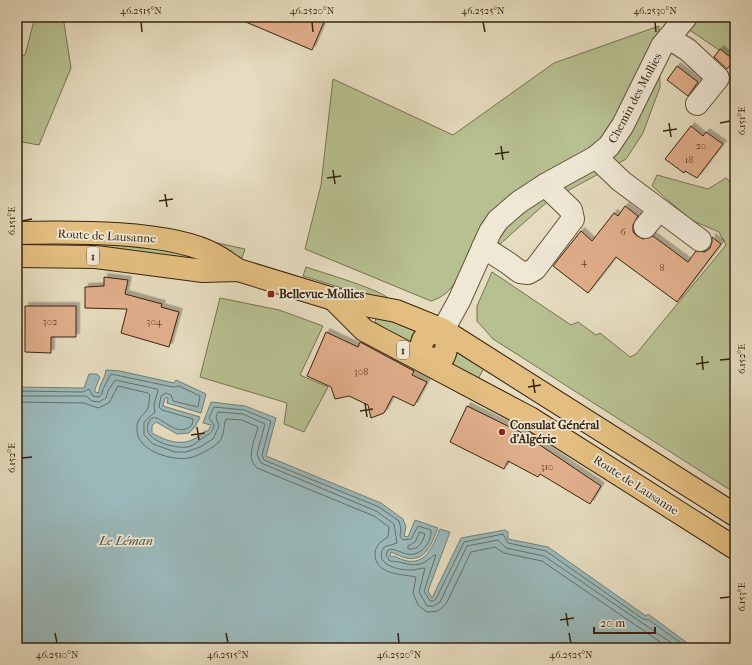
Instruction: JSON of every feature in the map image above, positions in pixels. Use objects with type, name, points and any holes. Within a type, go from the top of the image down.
[{"type":"main road","name":"Route de Lausanne","points":[[17,233],[128,235],[162,240],[192,246],[215,254],[238,270]]},
{"type":"main road","name":"Route de Lausanne","points":[[17,256],[96,256],[203,270],[238,270],[333,299],[396,311],[443,330],[735,515]]},
{"type":"main road","name":"Route de Lausanne","points":[[333,299],[364,330],[530,418],[735,548]]},
{"type":"main road","points":[[425,362],[444,356],[447,349],[447,341],[443,330]]},
{"type":"street","name":"Chemin des Mollies","points":[[443,330],[459,301],[490,232],[498,220],[519,202],[545,185],[596,157],[609,146],[623,125],[662,46],[686,17]]},
{"type":"street","points":[[669,38],[688,50],[718,78],[697,104]]},
{"type":"street","points":[[596,157],[621,181],[700,240]]},
{"type":"street","points":[[483,247],[520,272],[528,273],[535,269],[573,219],[571,210],[545,185]]},
{"type":"street","points":[[645,227],[659,210]]},
{"type":"green space","points":[[35,17],[63,17],[71,68],[39,145],[17,141],[17,56],[25,55]]},
{"type":"green space","points":[[701,17],[735,17],[734,60],[688,29]]},
{"type":"green space","points":[[659,26],[660,87],[643,133],[626,159],[547,202],[499,245],[469,251],[456,281],[446,293],[439,298],[431,301],[305,249],[321,185],[333,79],[453,135],[554,63]]},
{"type":"green space","points":[[657,175],[708,189],[726,178],[735,186],[735,493],[493,339],[477,321],[477,306],[492,272],[571,325],[578,322],[596,335],[600,333],[630,357],[636,354],[726,245],[719,232],[691,220],[652,186]]},
{"type":"green space","points":[[17,239],[91,239],[186,251],[204,262],[17,247]]},
{"type":"green space","points":[[213,242],[245,249],[242,258],[221,250]]},
{"type":"green space","points":[[306,267],[366,287],[387,297],[391,301],[387,302],[303,276]]},
{"type":"green space","points":[[220,298],[279,310],[323,326],[300,375],[328,387],[304,432],[284,424],[287,403],[200,377]]},
{"type":"green space","points":[[376,318],[418,327],[412,335],[410,345],[375,322]]},
{"type":"green space","points":[[457,348],[486,364],[477,381],[449,366]]},
{"type":"water","name":"Le Léman","points":[[106,370],[120,371],[174,383],[176,380],[206,394],[201,413],[167,403],[168,398],[165,398],[163,406],[200,417],[195,427],[189,433],[177,434],[156,422],[152,426],[152,433],[158,436],[173,442],[188,442],[205,431],[208,431],[211,425],[203,423],[211,402],[245,406],[276,418],[266,456],[381,503],[403,519],[406,527],[404,536],[408,537],[415,520],[438,528],[431,545],[419,557],[404,558],[391,552],[390,556],[392,557],[394,556],[412,561],[418,560],[429,552],[440,529],[450,532],[428,591],[432,598],[461,538],[505,530],[508,532],[508,539],[548,547],[646,616],[648,614],[694,648],[17,648],[17,387],[84,388],[89,374],[97,374],[100,377],[95,392],[99,393]]},
{"type":"building","points":[[234,17],[326,17],[312,50]]},
{"type":"building","points":[[720,49],[734,60],[727,69],[714,57]]},
{"type":"building","points":[[677,66],[698,82],[688,96],[667,80]]},
{"type":"building","points":[[691,126],[703,136],[706,132],[723,144],[697,178],[685,171],[684,173],[665,159]]},
{"type":"building","points":[[625,206],[638,216],[633,225],[633,232],[637,236],[643,239],[653,236],[688,262],[696,251],[705,252],[710,248],[712,237],[721,244],[677,302],[616,257],[588,293],[553,266],[581,231],[592,241],[614,213],[618,216]]},
{"type":"building","points":[[104,277],[128,280],[125,294],[162,304],[161,307],[179,312],[169,347],[121,333],[127,309],[85,308],[85,287],[104,286]]},
{"type":"building","points":[[25,306],[76,306],[76,337],[51,337],[51,353],[25,352]]},
{"type":"building","points":[[326,332],[358,347],[360,342],[414,371],[412,375],[427,382],[414,406],[393,396],[384,413],[371,418],[368,405],[349,396],[335,399],[331,387],[307,376]]},
{"type":"building","points":[[467,406],[522,433],[601,486],[590,504],[540,474],[538,477],[508,461],[504,469],[450,442]]},
{"type":"place","name":"Bellevue-Mollies","points":[[271,294]]},
{"type":"place","name":"Consulat Général d’Algérie","points":[[502,432]]}]
